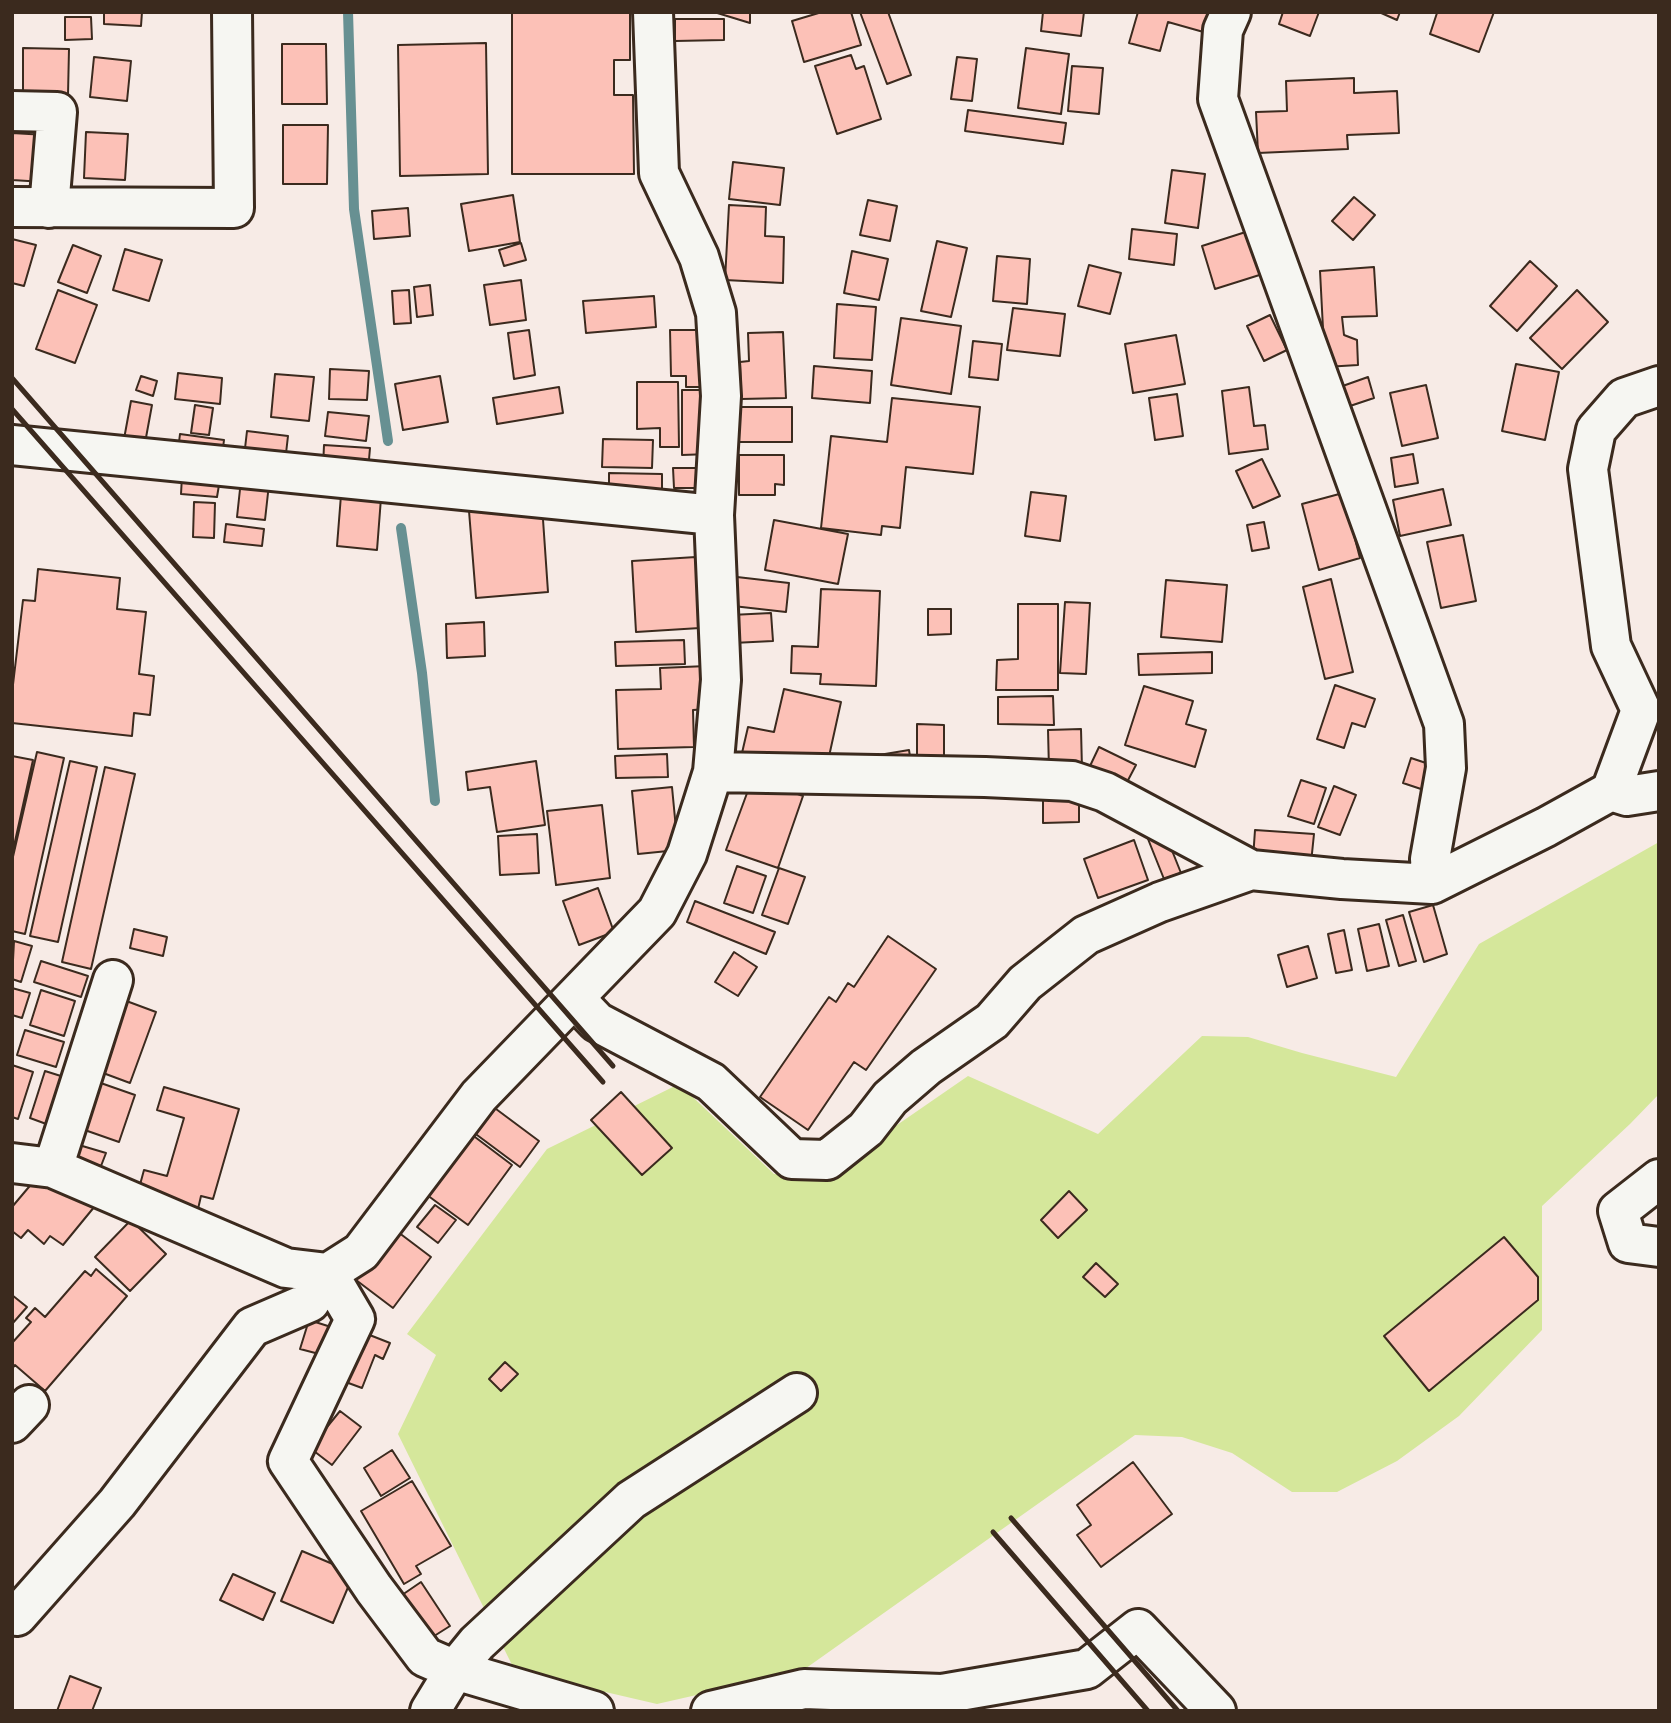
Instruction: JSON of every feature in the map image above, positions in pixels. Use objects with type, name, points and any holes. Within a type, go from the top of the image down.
[{"type":"street","points":[[12,111],[57,112],[31,207],[234,208],[233,12]]},
{"type":"street","points":[[19,1603],[117,1503],[253,1327],[310,1302],[328,1273],[361,1252],[480,1096],[657,912],[687,854],[713,772],[721,680],[714,514],[721,396],[716,313],[699,257],[659,173],[653,12]]},
{"type":"street","points":[[1231,12],[1223,30],[1218,99],[1444,724],[1446,768],[1430,859],[1432,884]]},
{"type":"street","points":[[713,772],[1072,781],[1105,792],[1251,870],[1342,880],[1432,884],[1611,791],[1641,710],[1611,646],[1588,469],[1596,430],[1624,398],[1659,386]]},
{"type":"street","points":[[12,445],[714,514]]},
{"type":"street","points":[[1611,791],[1627,796],[1659,791]]},
{"type":"street","points":[[574,998],[597,1022],[711,1082],[792,1159],[827,1160],[866,1129],[891,1098],[926,1067],[992,1021],[1025,983],[1086,935],[1160,902],[1251,870]]},
{"type":"street","points":[[53,1168],[113,980]]},
{"type":"street","points":[[12,1163],[53,1168],[286,1268],[328,1273]]},
{"type":"street","points":[[1659,1179],[1618,1211],[1628,1243],[1659,1247]]},
{"type":"street","points":[[328,1273],[355,1319],[288,1461],[373,1589],[425,1657],[455,1670],[594,1711]]},
{"type":"street","points":[[430,1711],[455,1670],[477,1643],[631,1500],[797,1394]]},
{"type":"street","points":[[711,1711],[804,1689],[942,1694],[1087,1669],[1138,1629],[1216,1711]]},
{"type":"green space","points":[[1659,842],[1659,1094],[1542,1206],[1542,1330],[1459,1416],[1397,1461],[1337,1492],[1292,1492],[1232,1453],[1182,1437],[1135,1435],[802,1671],[657,1704],[515,1671],[398,1434],[436,1355],[407,1334],[547,1149],[679,1084],[774,1174],[826,1174],[968,1076],[1098,1134],[1202,1036],[1248,1037],[1396,1077],[1479,944]]},
{"type":"building","points":[[104,12],[142,12],[141,26],[104,24]]},
{"type":"building","points":[[512,12],[630,12],[630,60],[614,60],[614,95],[633,95],[634,174],[512,174]]},
{"type":"building","points":[[714,12],[750,12],[750,23]]},
{"type":"building","points":[[822,12],[851,12],[861,45],[804,62],[792,21]]},
{"type":"building","points":[[860,12],[888,12],[911,75],[887,84]]},
{"type":"building","points":[[1043,12],[1084,12],[1081,36],[1041,31]]},
{"type":"building","points":[[1138,12],[1213,12],[1207,33],[1168,22],[1160,51],[1129,43]]},
{"type":"building","points":[[1283,12],[1319,12],[1310,36],[1279,24]]},
{"type":"building","points":[[1379,12],[1400,12],[1397,20]]},
{"type":"building","points":[[1435,12],[1494,12],[1479,52],[1430,34],[1437,13]]},
{"type":"building","points":[[65,17],[91,17],[92,39],[65,40]]},
{"type":"building","points":[[675,19],[724,19],[724,40],[675,41]]},
{"type":"building","points":[[486,43],[488,174],[400,176],[398,45]]},
{"type":"building","points":[[282,44],[326,44],[327,104],[282,104]]},
{"type":"building","points":[[23,48],[69,49],[68,95],[23,95]]},
{"type":"building","points":[[1026,48],[1069,54],[1061,114],[1018,108]]},
{"type":"building","points":[[851,55],[856,69],[864,66],[881,119],[837,134],[815,66]]},
{"type":"building","points":[[94,57],[131,61],[127,101],[90,97]]},
{"type":"building","points":[[957,57],[977,59],[972,101],[951,99]]},
{"type":"building","points":[[1072,66],[1103,68],[1099,114],[1068,111]]},
{"type":"building","points":[[1354,78],[1354,93],[1397,91],[1399,133],[1347,135],[1348,149],[1258,153],[1256,112],[1287,111],[1286,81]]},
{"type":"building","points":[[968,110],[1066,123],[1063,144],[965,131]]},
{"type":"building","points":[[283,125],[328,125],[327,184],[283,184]]},
{"type":"building","points":[[86,132],[128,134],[125,180],[84,178]]},
{"type":"building","points":[[12,133],[46,135],[44,182],[12,180]]},
{"type":"building","points":[[733,162],[784,168],[780,205],[729,199]]},
{"type":"building","points":[[1172,170],[1205,174],[1198,228],[1165,223]]},
{"type":"building","points":[[513,195],[520,242],[469,251],[461,204]]},
{"type":"building","points":[[1354,197],[1375,215],[1353,240],[1332,221]]},
{"type":"building","points":[[868,200],[897,206],[890,241],[860,235]]},
{"type":"building","points":[[729,205],[766,207],[765,236],[784,237],[783,283],[725,280]]},
{"type":"building","points":[[408,208],[410,236],[374,239],[372,211]]},
{"type":"building","points":[[1132,229],[1177,234],[1174,265],[1129,259]]},
{"type":"building","points":[[1255,229],[1269,272],[1215,289],[1202,246]]},
{"type":"building","points":[[12,239],[36,245],[24,286],[12,283]]},
{"type":"building","points":[[937,241],[967,248],[951,317],[921,311]]},
{"type":"building","points":[[521,243],[526,260],[504,266],[499,250]]},
{"type":"building","points":[[73,245],[101,256],[87,293],[58,282]]},
{"type":"building","points":[[125,249],[162,260],[149,301],[113,290]]},
{"type":"building","points":[[852,251],[888,259],[879,300],[844,293]]},
{"type":"building","points":[[997,256],[1030,259],[1027,304],[993,301]]},
{"type":"building","points":[[1530,261],[1557,286],[1517,331],[1490,306]]},
{"type":"building","points":[[1089,265],[1121,273],[1110,314],[1078,306]]},
{"type":"building","points":[[1374,267],[1377,316],[1342,317],[1344,335],[1357,340],[1358,365],[1325,367],[1320,271]]},
{"type":"building","points":[[521,280],[526,320],[490,325],[484,285]]},
{"type":"building","points":[[430,285],[433,315],[417,317],[414,287]]},
{"type":"building","points":[[58,290],[97,305],[75,363],[36,349]]},
{"type":"building","points":[[409,290],[411,323],[394,324],[392,291]]},
{"type":"building","points":[[1577,290],[1608,322],[1562,369],[1530,338]]},
{"type":"building","points":[[654,296],[656,327],[586,333],[583,301]]},
{"type":"building","points":[[837,304],[876,307],[872,360],[834,358]]},
{"type":"building","points":[[1013,308],[1065,314],[1060,356],[1007,350]]},
{"type":"building","points":[[1270,315],[1287,350],[1264,361],[1247,326]]},
{"type":"building","points":[[901,318],[961,326],[951,394],[891,385]]},
{"type":"building","points":[[529,330],[535,375],[514,379],[508,333]]},
{"type":"building","points":[[670,330],[709,330],[709,387],[686,387],[686,376],[671,376]]},
{"type":"building","points":[[783,332],[786,398],[741,399],[740,362],[749,361],[748,333]]},
{"type":"building","points":[[1176,335],[1185,384],[1133,393],[1125,344]]},
{"type":"building","points":[[973,341],[1002,344],[998,380],[969,377]]},
{"type":"building","points":[[1516,364],[1559,372],[1545,440],[1502,431]]},
{"type":"building","points":[[814,366],[872,371],[870,403],[812,398]]},
{"type":"building","points":[[330,369],[369,371],[367,400],[329,399]]},
{"type":"building","points":[[178,373],[222,378],[220,404],[175,399]]},
{"type":"building","points":[[275,374],[314,377],[309,421],[271,417]]},
{"type":"building","points":[[141,376],[157,381],[153,396],[136,390]]},
{"type":"building","points":[[440,376],[448,422],[403,430],[395,384]]},
{"type":"building","points":[[1368,377],[1374,398],[1344,408],[1337,388]]},
{"type":"building","points":[[637,382],[678,382],[679,447],[660,447],[660,428],[637,429]]},
{"type":"building","points":[[1426,385],[1438,438],[1402,446],[1390,393]]},
{"type":"building","points":[[559,387],[563,413],[497,424],[493,398]]},
{"type":"building","points":[[1249,387],[1254,426],[1265,425],[1268,449],[1229,454],[1222,391]]},
{"type":"building","points":[[682,390],[709,390],[710,454],[682,455]]},
{"type":"building","points":[[1177,394],[1183,436],[1155,440],[1149,398]]},
{"type":"building","points":[[892,398],[980,407],[973,474],[906,467],[900,528],[882,526],[881,535],[821,528],[831,436],[887,442]]},
{"type":"building","points":[[131,401],[152,405],[145,443],[124,439]]},
{"type":"building","points":[[195,405],[213,408],[209,435],[191,433]]},
{"type":"building","points":[[735,407],[792,407],[792,442],[734,442]]},
{"type":"building","points":[[328,412],[369,416],[366,441],[325,436]]},
{"type":"building","points":[[247,431],[288,436],[285,462],[244,457]]},
{"type":"building","points":[[180,434],[224,440],[222,456],[178,450]]},
{"type":"building","points":[[603,439],[653,440],[652,468],[602,467]]},
{"type":"building","points":[[324,445],[370,448],[368,471],[323,468]]},
{"type":"building","points":[[1413,454],[1418,483],[1395,487],[1391,458]]},
{"type":"building","points":[[739,455],[784,455],[784,485],[775,484],[775,495],[739,495]]},
{"type":"building","points":[[1262,459],[1280,496],[1253,508],[1236,471]]},
{"type":"building","points":[[673,468],[705,468],[705,488],[674,488]]},
{"type":"building","points":[[609,473],[662,474],[662,490],[609,489]]},
{"type":"building","points":[[182,476],[220,479],[217,497],[181,494]]},
{"type":"building","points":[[241,480],[269,484],[265,520],[237,517]]},
{"type":"building","points":[[1443,489],[1451,525],[1400,536],[1393,500]]},
{"type":"building","points":[[1031,492],[1066,496],[1060,541],[1025,536]]},
{"type":"building","points":[[1343,493],[1360,558],[1319,570],[1302,504]]},
{"type":"building","points":[[341,495],[381,498],[377,550],[337,546]]},
{"type":"building","points":[[194,502],[215,503],[214,538],[193,537]]},
{"type":"building","points":[[542,505],[548,592],[476,598],[469,511]]},
{"type":"building","points":[[774,520],[848,534],[838,584],[765,570]]},
{"type":"building","points":[[1264,522],[1269,548],[1252,551],[1247,525]]},
{"type":"building","points":[[226,524],[264,529],[262,546],[224,542]]},
{"type":"building","points":[[1463,535],[1476,601],[1441,608],[1427,542]]},
{"type":"building","points":[[696,557],[700,628],[636,632],[632,561]]},
{"type":"building","points":[[38,569],[120,578],[117,609],[146,612],[139,674],[154,676],[150,715],[134,713],[132,736],[12,723],[12,693],[23,600],[35,601]]},
{"type":"building","points":[[737,577],[789,583],[786,612],[733,606]]},
{"type":"building","points":[[1331,579],[1353,672],[1325,679],[1303,587]]},
{"type":"building","points":[[1166,580],[1227,585],[1222,642],[1161,637]]},
{"type":"building","points":[[821,589],[880,591],[876,686],[820,684],[821,674],[791,673],[792,646],[818,647]]},
{"type":"building","points":[[1065,602],[1090,603],[1086,674],[1060,673]]},
{"type":"building","points":[[1018,604],[1058,604],[1058,690],[996,690],[997,660],[1018,659]]},
{"type":"building","points":[[928,609],[951,609],[951,634],[928,635]]},
{"type":"building","points":[[771,613],[773,641],[733,643],[731,615]]},
{"type":"building","points":[[484,622],[485,656],[447,658],[446,624]]},
{"type":"building","points":[[684,640],[685,664],[616,666],[615,642]]},
{"type":"building","points":[[1212,652],[1212,673],[1139,675],[1138,654]]},
{"type":"building","points":[[707,666],[708,709],[693,710],[694,747],[618,749],[616,690],[661,689],[660,668]]},
{"type":"building","points":[[1335,685],[1375,699],[1365,727],[1352,723],[1344,748],[1317,739]]},
{"type":"building","points":[[1144,686],[1193,701],[1186,724],[1206,730],[1195,767],[1125,745]]},
{"type":"building","points":[[784,689],[841,702],[826,770],[742,753],[748,727],[774,732]]},
{"type":"building","points":[[1053,696],[1054,725],[998,724],[998,697]]},
{"type":"building","points":[[917,724],[944,725],[944,773],[917,772]]},
{"type":"building","points":[[1081,729],[1082,769],[1049,770],[1048,730]]},
{"type":"building","points":[[1099,747],[1136,765],[1126,784],[1090,766]]},
{"type":"building","points":[[909,750],[912,769],[882,773],[879,755]]},
{"type":"building","points":[[37,752],[64,758],[25,934],[12,931],[12,861]]},
{"type":"building","points":[[667,754],[668,777],[616,778],[615,756]]},
{"type":"building","points":[[12,756],[33,760],[12,855]]},
{"type":"building","points":[[1411,758],[1432,765],[1424,790],[1403,783]]},
{"type":"building","points":[[70,761],[97,767],[58,942],[30,936]]},
{"type":"building","points":[[536,761],[545,825],[497,832],[490,787],[468,790],[466,772]]},
{"type":"building","points":[[105,767],[135,774],[91,969],[62,962]]},
{"type":"building","points":[[753,777],[803,796],[778,868],[726,850]]},
{"type":"building","points":[[1301,780],[1326,788],[1314,824],[1288,816]]},
{"type":"building","points":[[1334,786],[1356,795],[1340,835],[1318,827]]},
{"type":"building","points":[[672,787],[678,850],[638,854],[632,791]]},
{"type":"building","points":[[1079,794],[1079,822],[1043,823],[1043,795]]},
{"type":"building","points":[[602,805],[610,878],[556,885],[547,811]]},
{"type":"building","points":[[1255,830],[1314,834],[1311,863],[1253,859]]},
{"type":"building","points":[[1165,833],[1181,873],[1164,879],[1148,839]]},
{"type":"building","points":[[537,834],[539,873],[500,875],[498,836]]},
{"type":"building","points":[[1134,840],[1148,880],[1098,898],[1084,859]]},
{"type":"building","points":[[737,866],[766,876],[753,913],[724,903]]},
{"type":"building","points":[[779,868],[805,877],[788,924],[762,915]]},
{"type":"building","points":[[598,888],[614,932],[579,945],[563,901]]},
{"type":"building","points":[[695,901],[775,932],[766,954],[687,922]]},
{"type":"building","points":[[1433,905],[1447,954],[1424,962],[1409,912]]},
{"type":"building","points":[[1403,915],[1416,961],[1399,966],[1386,920]]},
{"type":"building","points":[[1379,924],[1389,966],[1367,971],[1358,929]]},
{"type":"building","points":[[134,929],[167,937],[163,956],[130,948]]},
{"type":"building","points":[[1344,930],[1352,970],[1336,973],[1328,934]]},
{"type":"building","points":[[888,936],[936,969],[866,1070],[854,1062],[808,1130],[760,1097],[829,997],[836,1002],[848,983],[854,987]]},
{"type":"building","points":[[14,941],[32,946],[21,982],[12,979]]},
{"type":"building","points":[[1308,946],[1317,978],[1287,987],[1278,955]]},
{"type":"building","points":[[734,952],[757,967],[738,996],[715,982]]},
{"type":"building","points":[[41,961],[88,976],[81,997],[34,982]]},
{"type":"building","points":[[12,988],[30,993],[22,1018],[12,1015]]},
{"type":"building","points":[[41,990],[75,1001],[64,1036],[30,1025]]},
{"type":"building","points":[[121,999],[156,1012],[130,1083],[95,1070]]},
{"type":"building","points":[[25,1030],[64,1042],[56,1067],[17,1055]]},
{"type":"building","points":[[12,1065],[33,1072],[18,1119],[12,1117]]},
{"type":"building","points":[[45,1071],[64,1077],[49,1125],[30,1118]]},
{"type":"building","points":[[95,1081],[135,1095],[119,1142],[79,1128]]},
{"type":"building","points":[[164,1087],[239,1109],[213,1199],[201,1196],[198,1209],[138,1192],[144,1170],[167,1176],[184,1118],[157,1110]]},
{"type":"building","points":[[621,1092],[672,1148],[642,1175],[591,1120]]},
{"type":"building","points":[[492,1106],[539,1141],[520,1167],[473,1132]]},
{"type":"building","points":[[471,1134],[512,1165],[468,1225],[427,1195]]},
{"type":"building","points":[[79,1145],[106,1153],[101,1166],[75,1158]]},
{"type":"building","points":[[39,1175],[60,1192],[67,1183],[95,1206],[63,1245],[50,1236],[44,1244],[28,1230],[21,1238],[12,1231],[12,1207]]},
{"type":"building","points":[[1069,1191],[1087,1210],[1058,1238],[1041,1220]]},
{"type":"building","points":[[435,1205],[456,1220],[438,1243],[417,1227]]},
{"type":"building","points":[[131,1220],[166,1254],[130,1291],[95,1257]]},
{"type":"building","points":[[394,1229],[431,1257],[393,1308],[356,1280]]},
{"type":"building","points":[[1504,1237],[1538,1277],[1538,1300],[1429,1391],[1384,1336]]},
{"type":"building","points":[[1096,1263],[1118,1284],[1105,1297],[1083,1277]]},
{"type":"building","points":[[96,1269],[127,1296],[45,1391],[15,1365],[12,1369],[12,1343],[31,1322],[26,1318],[35,1308],[45,1317],[85,1271],[91,1276]]},
{"type":"building","points":[[12,1295],[27,1307],[12,1324]]},
{"type":"building","points":[[309,1320],[331,1327],[323,1355],[300,1349]]},
{"type":"building","points":[[362,1332],[390,1343],[383,1359],[375,1355],[362,1388],[343,1381]]},
{"type":"building","points":[[505,1362],[518,1374],[501,1391],[489,1379]]},
{"type":"building","points":[[340,1411],[361,1427],[332,1465],[310,1448]]},
{"type":"building","points":[[392,1450],[410,1478],[381,1496],[364,1468]]},
{"type":"building","points":[[1133,1462],[1172,1514],[1101,1567],[1077,1535],[1091,1525],[1077,1505]]},
{"type":"building","points":[[412,1481],[451,1546],[416,1566],[421,1574],[404,1584],[361,1511]]},
{"type":"building","points":[[302,1551],[354,1573],[333,1623],[281,1601]]},
{"type":"building","points":[[233,1574],[275,1593],[263,1620],[220,1600]]},
{"type":"building","points":[[421,1582],[450,1626],[431,1638],[402,1595]]},
{"type":"building","points":[[70,1676],[101,1688],[92,1711],[57,1711]]},
{"type":"waterway","points":[[348,12],[354,209],[388,441]]},
{"type":"waterway","points":[[401,528],[422,673],[435,801]]},
{"type":"railway","points":[[12,378],[613,1066]]},
{"type":"railway","points":[[12,409],[603,1082]]},
{"type":"railway","points":[[1011,1518],[1178,1711]]},
{"type":"railway","points":[[993,1532],[1148,1711]]}]
